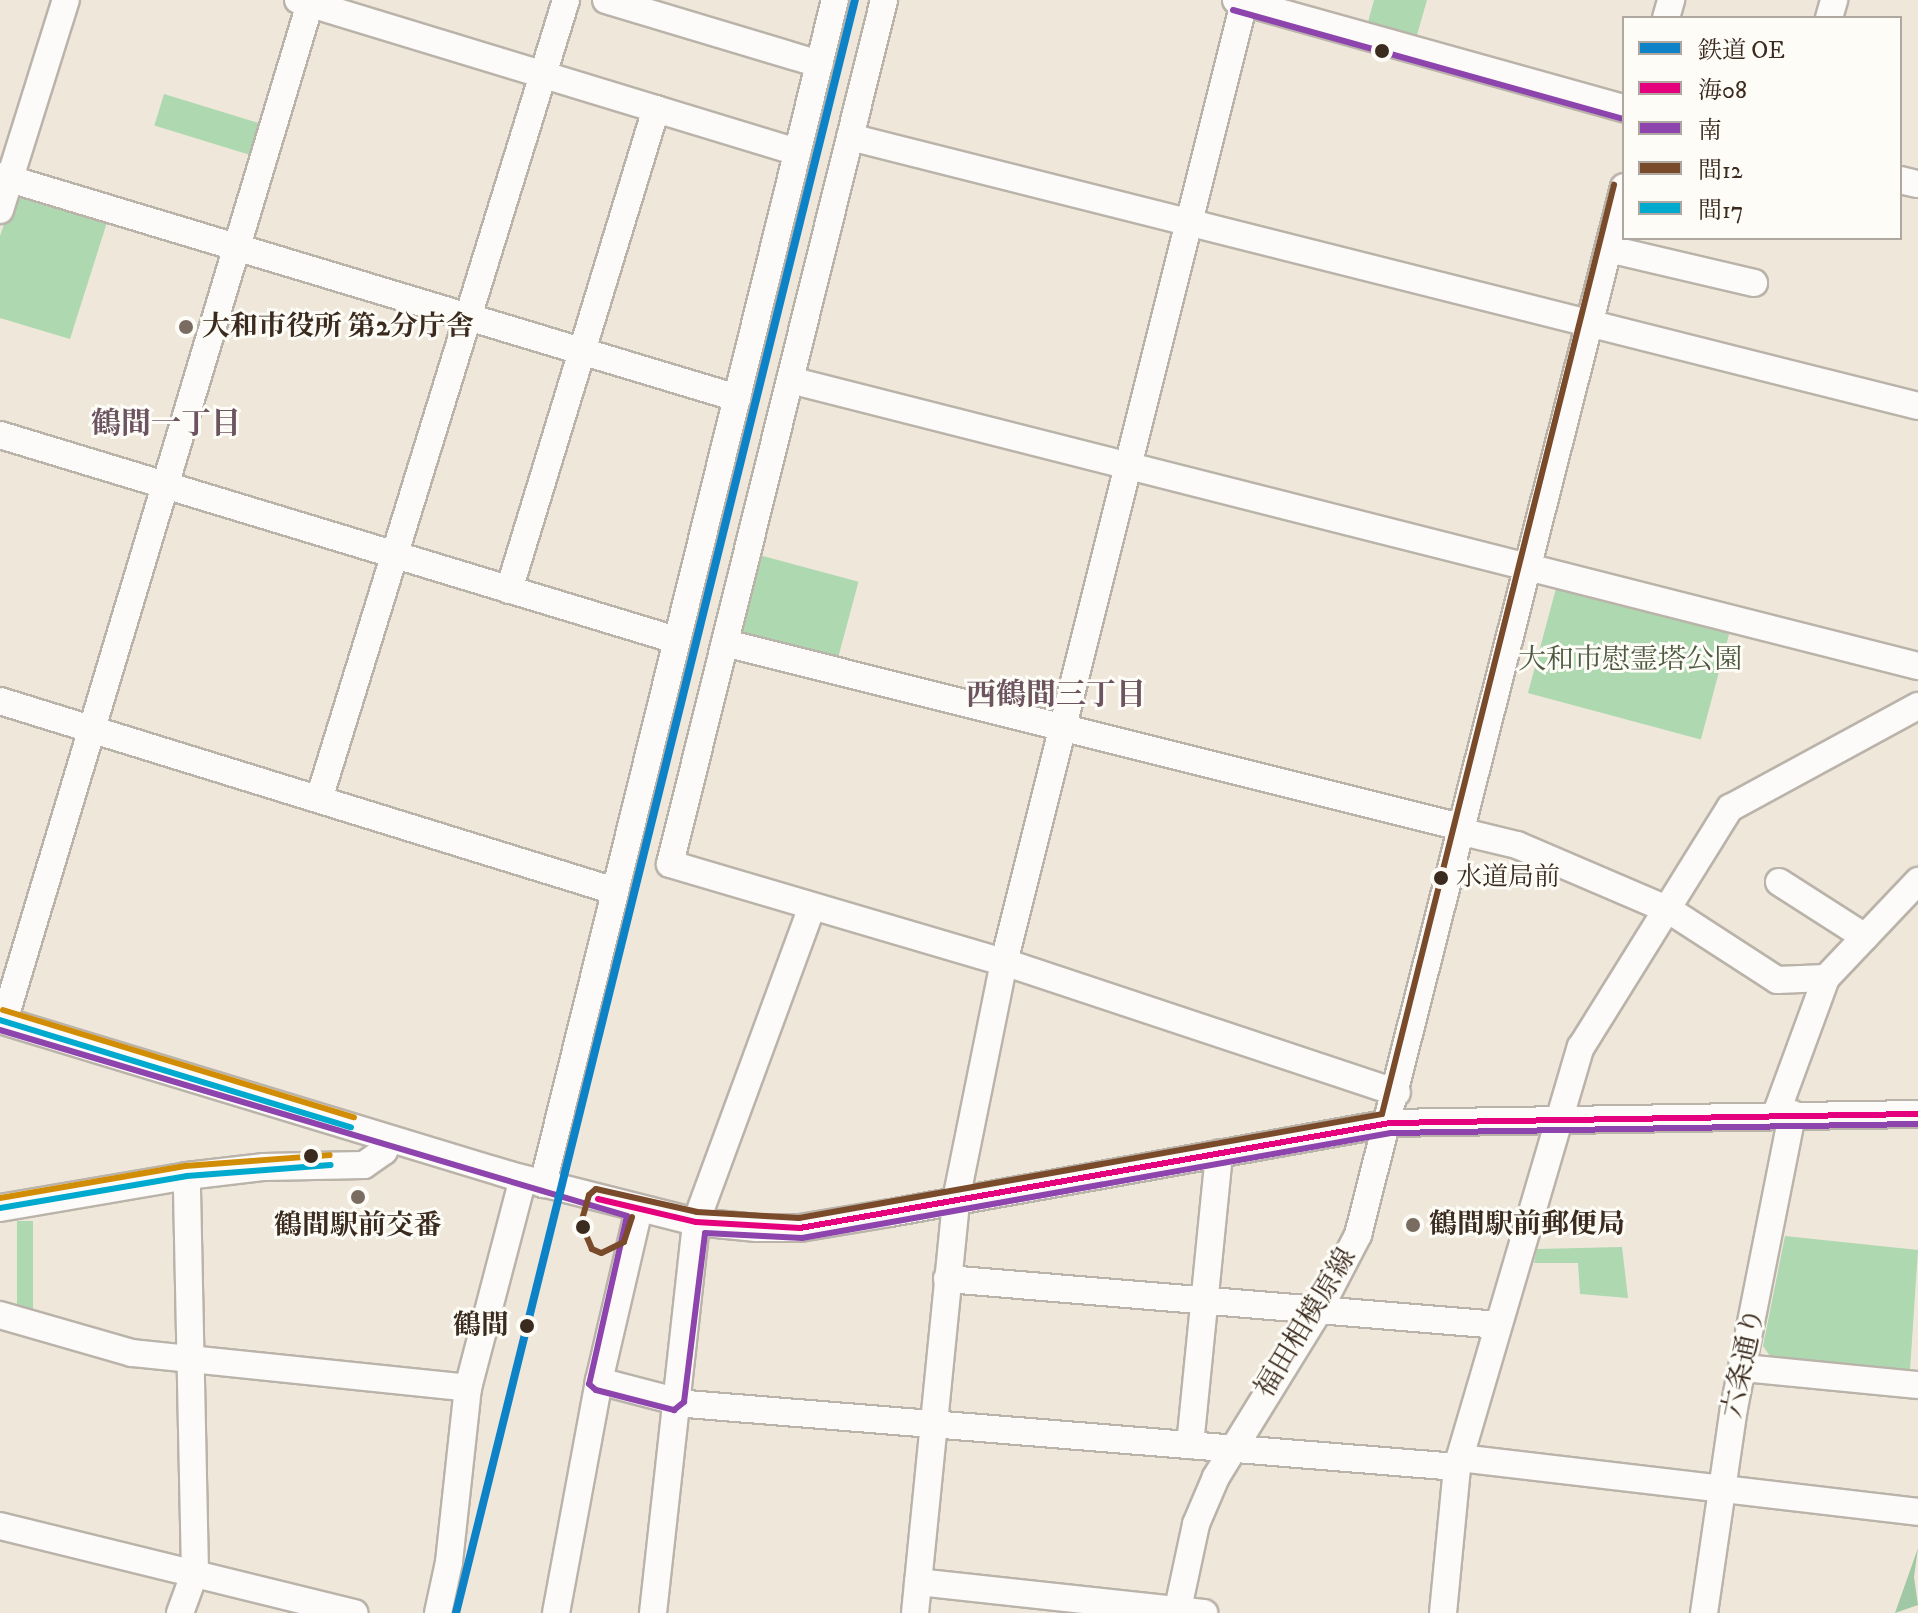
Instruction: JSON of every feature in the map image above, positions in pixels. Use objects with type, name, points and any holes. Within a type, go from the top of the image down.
[{"type":"street","points":[[0,210],[5,178],[66,0]]},
{"type":"street","points":[[319,799],[566,0]]},
{"type":"street","points":[[606,0],[820,64]]},
{"type":"street","points":[[438,1613],[449,1562],[468,1388],[533,1181],[615,891],[835,0]]},
{"type":"street","points":[[884,0],[670,864],[1004,962],[1397,1093]]},
{"type":"street","points":[[797,152],[306,1],[165,485],[2,1020],[390,1139],[639,1209],[696,1222],[800,1228],[1390,1123],[1918,1114]]},
{"type":"street","points":[[915,1613],[931,1425],[956,1200],[1004,962],[1190,221],[1240,1],[1622,107]]},
{"type":"street","points":[[509,590],[656,109]]},
{"type":"street","points":[[850,137],[1918,406]]},
{"type":"street","points":[[5,178],[737,398]]},
{"type":"street","name":"福田相模原線","points":[[1177,1611],[1196,1524],[1231,1448],[1319,1310],[1358,1235],[1390,1123],[1622,195]]},
{"type":"street","points":[[1609,249],[1754,283]]},
{"type":"street","points":[[790,380],[1918,666]]},
{"type":"street","points":[[0,435],[676,640]]},
{"type":"street","points":[[725,643],[1517,845],[1669,910],[1777,980],[1826,978],[1918,881]]},
{"type":"street","points":[[0,701],[615,891]]},
{"type":"street","points":[[1443,1613],[1458,1462],[1557,1118],[1581,1047],[1730,808],[1918,706]]},
{"type":"street","points":[[1779,882],[1865,937]]},
{"type":"street","points":[[653,1613],[674,1400],[696,1222],[812,907]]},
{"type":"street","name":"六条通り","points":[[1704,1613],[1720,1489],[1744,1368],[1784,1114],[1826,978]]},
{"type":"street","points":[[0,1208],[187,1176],[264,1167],[364,1165],[384,1151],[390,1139]]},
{"type":"street","points":[[1190,1445],[1219,1153]]},
{"type":"street","points":[[180,1613],[195,1572],[187,1176]]},
{"type":"street","points":[[556,1613],[599,1381],[639,1209]]},
{"type":"street","points":[[947,1279],[1498,1325]]},
{"type":"street","points":[[0,1315],[132,1353],[468,1388]]},
{"type":"street","points":[[1744,1368],[1918,1385]]},
{"type":"street","points":[[599,1381],[674,1400],[931,1425],[1458,1462],[1918,1512]]},
{"type":"street","points":[[0,1526],[354,1613]]},
{"type":"street","points":[[918,1582],[1204,1613]]},
{"type":"green space","points":[[1374,0],[1427,0],[1417,35],[1368,22]]},
{"type":"green space","points":[[164,94],[266,125],[257,157],[154,126]]},
{"type":"green space","points":[[16,189],[109,216],[70,339],[0,318],[0,236]]},
{"type":"green space","points":[[759,555],[858,582],[837,663],[737,636]]},
{"type":"green space","name":"大和市慰霊塔公園","points":[[1558,581],[1731,627],[1701,739],[1528,693]]},
{"type":"green space","points":[[17,1221],[33,1221],[33,1309],[17,1309]]},
{"type":"green space","points":[[1785,1236],[1918,1250],[1910,1370],[1770,1356],[1763,1346]]},
{"type":"green space","points":[[1622,1247],[1628,1298],[1580,1294],[1578,1263],[1534,1263],[1537,1249]]},
{"type":"green space","points":[[1918,1548],[1914,1577],[1918,1605],[1895,1613]]},
{"type":"rail line","name":"OE","points":[[456,1613],[855,0]]},
{"type":"transit line","name":"南","points":[[1233,10],[1621,118]]},
{"type":"transit line","name":"間12","points":[[632,1217],[624,1242],[601,1253],[592,1249],[581,1223],[589,1195],[596,1189],[697,1212],[799,1218],[1382,1114],[1614,185]]},
{"type":"transit line","points":[[3,1010],[354,1117]]},
{"type":"transit line","name":"間17","points":[[0,1020],[351,1127]]},
{"type":"transit line","name":"南","points":[[0,1030],[627,1216],[589,1384],[596,1390],[674,1410],[684,1402],[705,1233],[802,1238],[1391,1133],[1918,1124]]},
{"type":"transit line","name":"海08","points":[[598,1199],[696,1222],[800,1228],[1390,1123],[1918,1114]]},
{"type":"transit line","points":[[0,1198],[185,1166],[330,1155]]},
{"type":"transit line","name":"間17","points":[[0,1208],[187,1176],[331,1165]]},
{"type":"place","name":"大和市役所 第2分庁舎","points":[[186,327]]},
{"type":"place","name":"水道局前","points":[[1441,878]]},
{"type":"place","name":"鶴間駅前交番","points":[[358,1197]]},
{"type":"place","name":"鶴間駅前郵便局","points":[[1413,1225]]},
{"type":"place","name":"鶴間","points":[[527,1326]]},
{"type":"district","name":"鶴間一丁目","points":[[166,425]]},
{"type":"district","name":"西鶴間三丁目","points":[[1056,696]]}]
